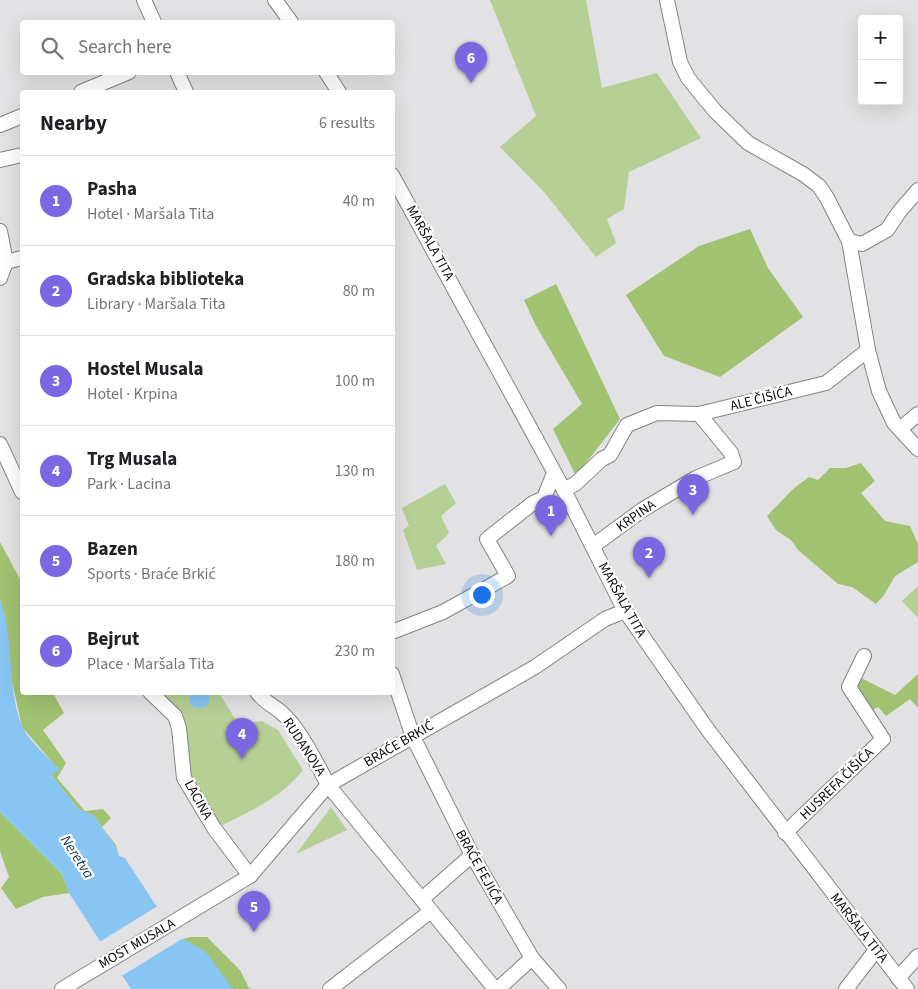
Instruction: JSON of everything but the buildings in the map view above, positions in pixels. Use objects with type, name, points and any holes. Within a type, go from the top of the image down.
[{"type":"street","points":[[144,0],[153,20]]},
{"type":"street","points":[[275,0],[290,20]]},
{"type":"street","points":[[666,0],[676,50],[688,78],[715,112],[748,143],[803,174],[819,186],[849,241],[868,350],[879,391],[894,423],[918,449]]},
{"type":"street","points":[[86,90],[122,75]]},
{"type":"street","points":[[178,75],[185,90]]},
{"type":"street","points":[[328,75],[339,90]]},
{"type":"street","points":[[0,126],[20,117]]},
{"type":"street","points":[[0,160],[20,155]]},
{"type":"street","name":"MARŠALA TITA","points":[[395,181],[594,546],[625,610],[674,683],[785,833],[907,989]]},
{"type":"street","points":[[849,241],[862,244],[887,230],[899,212],[918,190]]},
{"type":"street","points":[[0,232],[6,262],[0,278]]},
{"type":"street","points":[[6,262],[20,258]]},
{"type":"street","name":"ALE ČIŠIĆA","points":[[564,490],[575,484],[602,459],[610,455],[627,424],[657,413],[699,414],[826,383],[868,350]]},
{"type":"street","name":"KRPINA","points":[[594,546],[642,510],[696,478],[734,462],[731,453],[699,414]]},
{"type":"street","points":[[900,429],[918,414]]},
{"type":"street","points":[[0,444],[18,470]]},
{"type":"street","points":[[395,631],[443,612],[508,576],[487,539],[533,503],[544,498],[554,474]]},
{"type":"street","name":"BRAĆE BRKIĆ","points":[[199,909],[250,876],[328,785],[535,666],[605,620],[625,610]]},
{"type":"street","name":"HUSREFA ČIŠIĆA","points":[[785,833],[883,739],[849,687],[864,656]]},
{"type":"street","name":"BRAĆE FEJIĆA","points":[[395,683],[413,737],[472,855],[532,958],[559,989]]},
{"type":"street","name":"LACINA","points":[[153,695],[175,716],[179,728],[184,778],[214,828],[250,876]]},
{"type":"street","name":"RUDANOVA","points":[[260,695],[268,705],[285,715],[315,759],[328,785],[497,989]]},
{"type":"street","points":[[422,899],[472,855]]},
{"type":"street","name":"MOST MUSALA","points":[[62,989],[199,909]]},
{"type":"street","points":[[330,989],[431,911]]},
{"type":"street","points":[[846,989],[876,950]]},
{"type":"street","points":[[898,978],[918,956]]},
{"type":"street","points":[[497,989],[532,958]]},
{"type":"green space","points":[[490,0],[586,0],[602,88],[657,73],[701,138],[629,172],[624,209],[607,219],[616,243],[596,257],[544,192],[500,147],[536,116]]},
{"type":"green space","points":[[750,229],[768,268],[803,317],[720,377],[664,356],[626,295],[699,246]]},
{"type":"green space","points":[[556,284],[620,419],[576,476],[553,429],[582,404],[535,324],[524,300]]},
{"type":"green space","points":[[861,463],[875,481],[861,493],[885,521],[910,526],[918,544],[918,562],[895,576],[884,595],[876,604],[852,587],[838,584],[798,550],[791,540],[776,530],[767,516],[793,489],[809,477],[818,480],[830,468],[846,468]]},
{"type":"green space","points":[[445,484],[456,503],[441,516],[449,533],[436,546],[446,564],[417,570],[403,530],[409,526],[402,508]]},
{"type":"green space","points":[[0,542],[20,579],[20,695],[54,695],[64,713],[43,730],[66,763],[57,778],[85,811],[103,809],[111,818],[102,827],[116,845],[119,856],[115,846],[93,815],[78,809],[51,774],[59,770],[22,727],[11,677],[8,638],[0,600]]},
{"type":"green space","points":[[918,586],[918,618],[902,601]]},
{"type":"green space","points":[[918,674],[918,708],[910,699],[886,716],[878,707],[869,712],[852,688],[857,676],[895,695]]},
{"type":"green space","points":[[160,695],[220,695],[239,725],[262,721],[278,730],[303,770],[286,788],[266,802],[223,825],[217,825],[191,783],[187,742]]},
{"type":"green space","points":[[331,807],[347,830],[296,854]]},
{"type":"green space","points":[[0,812],[62,874],[69,893],[43,897],[16,909],[1,888],[9,877],[0,851]]},
{"type":"green space","points":[[207,937],[240,970],[249,988],[253,989],[233,989],[183,939]]},
{"type":"water","name":"Neretva","points":[[0,600],[8,631],[14,695],[22,726],[34,743],[60,770],[51,774],[78,809],[93,815],[115,846],[119,856],[125,858],[155,904],[183,939],[205,951],[233,989],[131,989],[69,893],[62,874],[0,812]]},
{"type":"water","points":[[190,695],[209,695],[210,701],[206,707],[196,708],[191,704]]},
{"type":"pier","points":[[159,905],[185,937],[120,977],[98,943]]},
{"type":"place","name":"Bejrut","points":[[471,83]]},
{"type":"place","name":"Hostel Musala","points":[[693,515]]},
{"type":"place","name":"Pasha","points":[[551,536]]},
{"type":"place","name":"Gradska biblioteka","points":[[649,578]]},
{"type":"place","name":"Trg Musala","points":[[242,759]]},
{"type":"place","name":"Bazen","points":[[254,932]]}]
